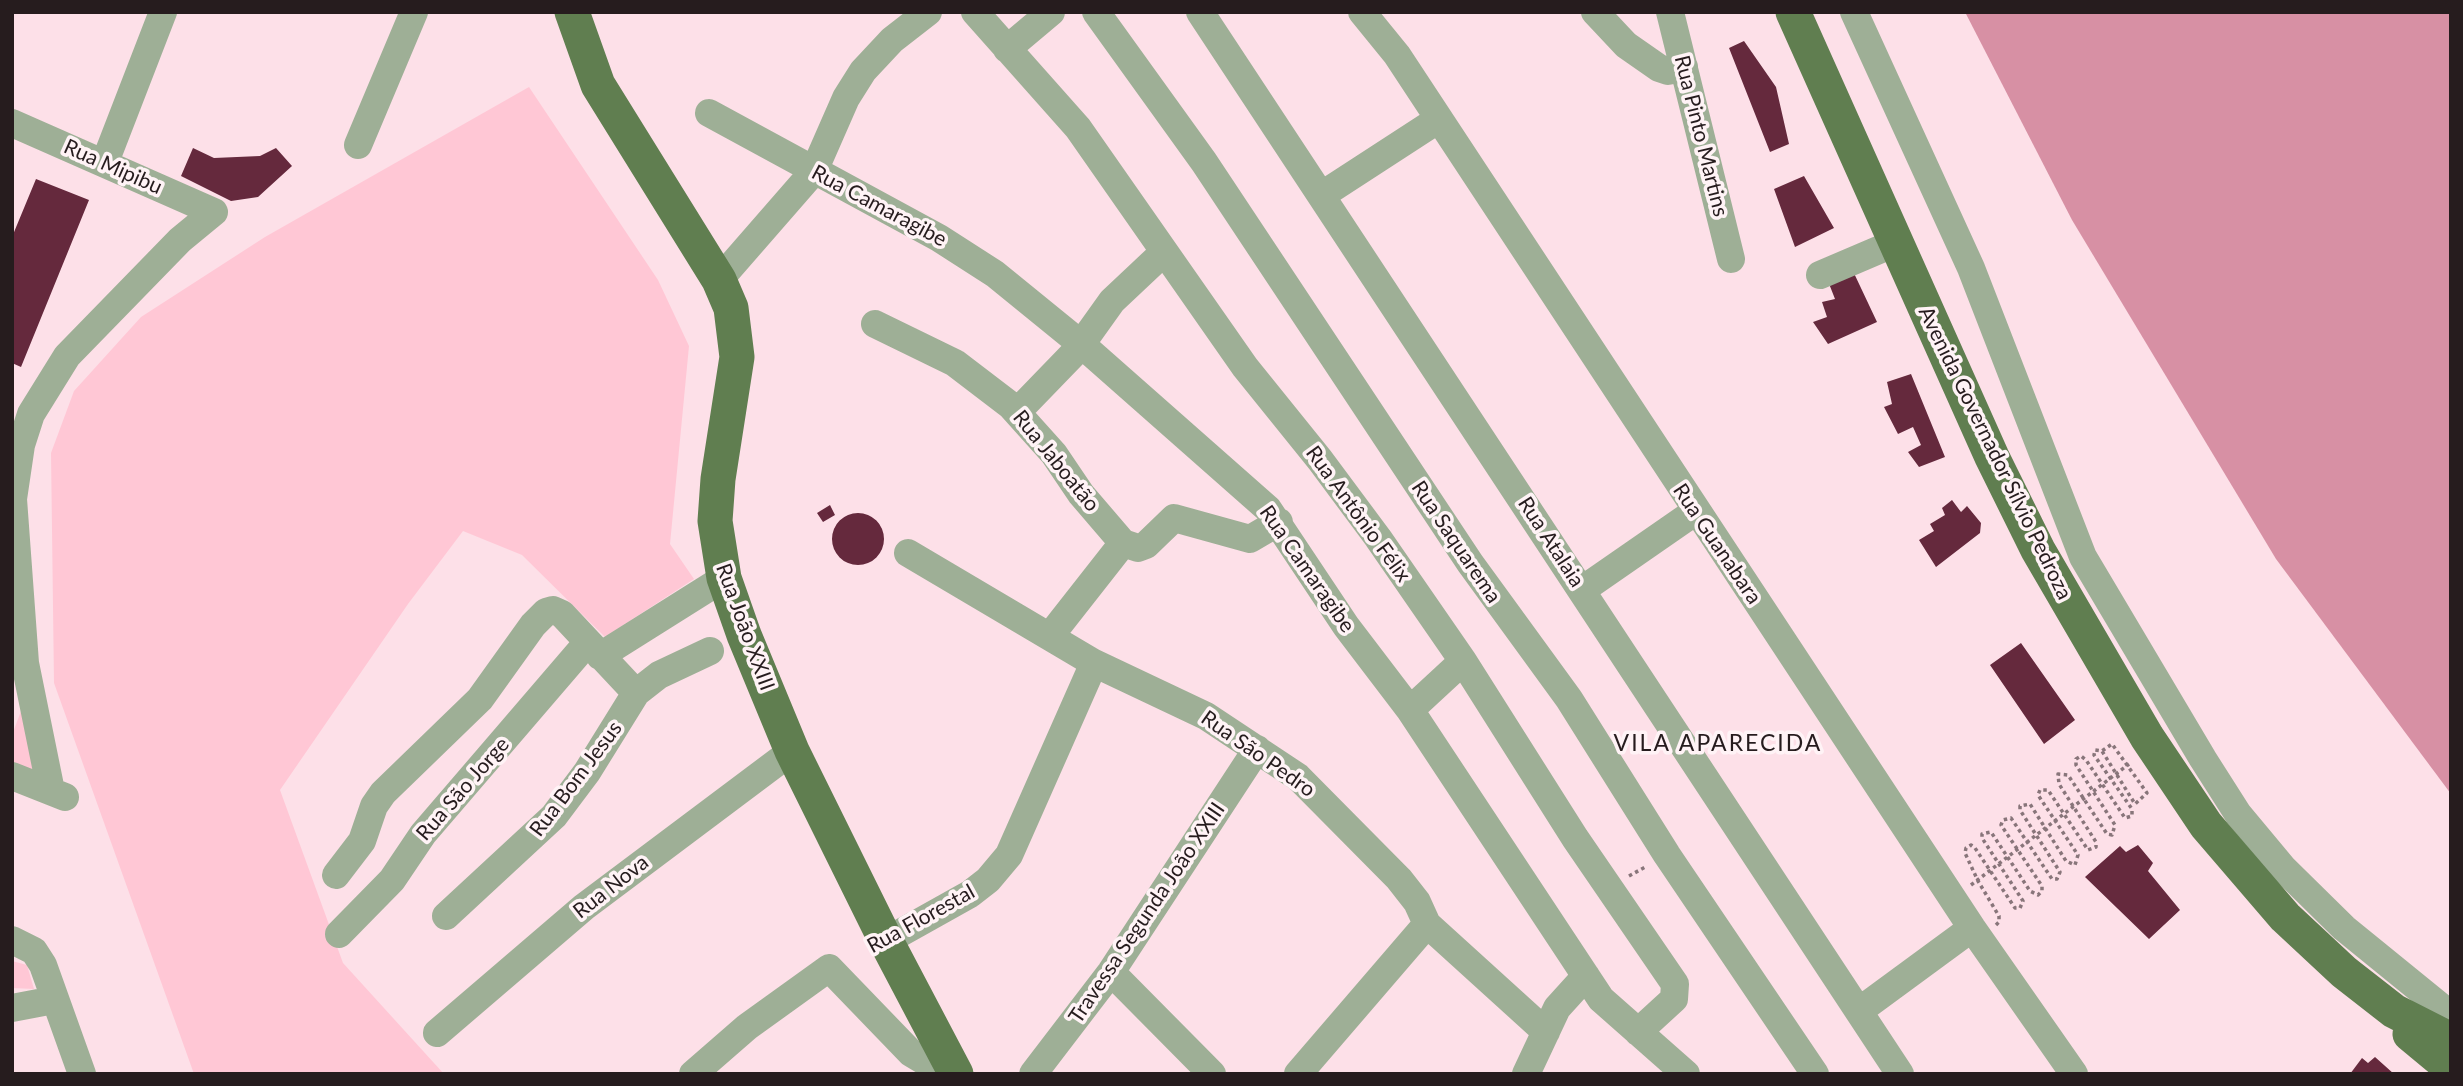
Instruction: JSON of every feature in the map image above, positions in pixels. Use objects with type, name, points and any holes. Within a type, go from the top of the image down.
[{"type":"main road","name":"Rua João XXIII","points":[[572,12],[598,85],[719,280],[731,308],[737,357],[716,503],[716,539],[724,578],[744,635],[792,751],[886,941],[954,1069]]},
{"type":"main road","name":"Avenida Governador Sílvio Pedroza","points":[[1793,12],[1957,384],[2140,755],[2206,825],[2285,917],[2344,972],[2394,1011]]},
{"type":"main road","points":[[2394,1011],[2451,1040]]},
{"type":"main road","points":[[2394,1011],[2408,1032],[2451,1068]]},
{"type":"street","points":[[105,162],[163,12]]},
{"type":"street","points":[[358,145],[414,12]]},
{"type":"street","points":[[719,280],[814,171],[846,98],[863,71],[892,40],[928,12]]},
{"type":"street","name":"Rua Antônio Félix","points":[[975,12],[1078,128],[1245,367],[1362,516],[1464,661],[1608,888],[1676,988],[1674,999],[1637,1032]]},
{"type":"street","points":[[1007,49],[1051,12]]},
{"type":"street","name":"Rua Saquarema","points":[[1096,12],[1204,162],[1477,574],[1569,699],[1667,855],[1815,1074]]},
{"type":"street","name":"Rua Atalaia","points":[[1200,12],[1899,1074]]},
{"type":"street","name":"Rua Guanabara","points":[[1362,12],[1397,55],[1953,900],[1982,926],[2074,1074]]},
{"type":"street","points":[[1595,12],[1626,45],[1659,68],[1668,71],[1684,67]]},
{"type":"street","name":"Rua Pinto Martins","points":[[1670,12],[1731,259]]},
{"type":"street","points":[[1854,12],[1971,268],[2083,557],[2203,759],[2238,814],[2283,868],[2344,928],[2451,1015]]},
{"type":"street","name":"Rua Camaragibe","points":[[709,113],[967,254],[1081,344],[1257,498],[1279,522],[1346,626],[1410,710],[1608,1007],[1686,1074]]},
{"type":"street","points":[[1322,195],[1439,119]]},
{"type":"street","name":"Rua Mipibu","points":[[12,123],[214,212],[180,240]]},
{"type":"street","points":[[12,776],[59,794],[25,663],[13,499],[21,445],[31,414],[67,356],[180,240],[184,200]]},
{"type":"street","points":[[1820,275],[1895,243]]},
{"type":"street","points":[[1017,412],[1081,344],[1111,301],[1163,253]]},
{"type":"street","name":"Rua Jaboatão","points":[[875,324],[955,363],[1017,412],[1123,543]]},
{"type":"street","points":[[1582,590],[1696,511]]},
{"type":"street","points":[[1050,636],[1123,543],[1138,548],[1146,545],[1174,518],[1250,539],[1279,522]]},
{"type":"street","name":"Rua São Pedro","points":[[908,553],[1094,663],[1206,716],[1257,749],[1320,796],[1368,845],[1417,902],[1427,924],[1546,1032]]},
{"type":"street","name":"Rua São Jorge","points":[[339,934],[392,880],[423,834],[593,649],[724,578]]},
{"type":"street","points":[[336,875],[362,841],[374,806],[383,793],[480,699],[533,625],[553,610],[562,614],[636,693]]},
{"type":"street","name":"Rua Bom Jesus","points":[[446,916],[554,816],[587,772],[636,693],[659,674],[710,651]]},
{"type":"street","points":[[1410,710],[1464,661]]},
{"type":"street","points":[[12,694],[25,663]]},
{"type":"street","name":"Rua Florestal","points":[[886,941],[970,894],[988,880],[1009,855],[1094,663]]},
{"type":"street","name":"Travessa Segunda João XXIII","points":[[1033,1074],[1111,972],[1257,749]]},
{"type":"street","name":"Rua Nova","points":[[437,1033],[584,907],[792,751]]},
{"type":"street","points":[[1298,1074],[1427,924]]},
{"type":"street","points":[[1859,1011],[1982,926]]},
{"type":"street","points":[[12,940],[28,946],[39,957],[82,1074]]},
{"type":"street","points":[[693,1074],[747,1027],[829,968],[911,1053],[926,1062],[954,1069]]},
{"type":"street","points":[[1111,972],[1212,1074]]},
{"type":"street","points":[[1532,1071],[1557,1008],[1586,976]]},
{"type":"street","points":[[12,1008],[54,1000]]},
{"type":"path","points":[[1982,926],[1999,922],[1999,916],[1978,881],[1965,853],[1966,848],[1971,845],[1975,848],[2015,908],[2020,908],[2023,901],[1982,838],[1983,834],[1992,832],[2030,891],[2038,895],[2042,886],[2001,825],[2003,820],[2011,818],[2052,879],[2057,879],[2060,872],[2020,806],[2029,804],[2066,861],[2075,865],[2078,855],[2038,795],[2040,790],[2048,790],[2088,850],[2096,847],[2096,842],[2059,784],[2058,774],[2068,775],[2102,828],[2112,835],[2115,825],[2076,765],[2076,759],[2081,756],[2087,760],[2123,816],[2130,818],[2132,809],[2094,755],[2095,750],[2102,751],[2112,744],[2140,755]]},
{"type":"path","points":[[2102,751],[2135,804],[2147,793],[2140,755]]},
{"type":"path","points":[[1953,900],[2140,755]]},
{"type":"path","points":[[1608,888],[1667,855]]},
{"type":"shaded area","points":[[1965,12],[2451,12],[2451,794],[2276,559],[2072,220]]},
{"type":"shaded area","points":[[529,87],[658,280],[689,346],[670,544],[694,579],[605,637],[522,555],[463,531],[408,604],[280,790],[343,963],[444,1074],[194,1074],[54,683],[51,453],[74,391],[141,317],[265,237]]},
{"type":"shaded area","points":[[21,711],[35,771],[12,763],[12,735]]},
{"type":"shaded area","points":[[12,961],[27,965],[34,989],[12,988]]},
{"type":"building","points":[[1744,41],[1776,87],[1789,144],[1770,152],[1729,48]]},
{"type":"building","points":[[193,148],[214,158],[260,156],[276,148],[292,166],[258,197],[231,201],[181,176]]},
{"type":"building","points":[[1804,176],[1834,228],[1795,247],[1774,189]]},
{"type":"building","points":[[36,179],[89,200],[21,367],[12,363],[12,237]]},
{"type":"building","points":[[1852,269],[1877,322],[1828,344],[1813,322],[1827,317],[1822,302],[1835,299],[1826,276]]},
{"type":"building","points":[[1911,374],[1945,457],[1919,467],[1908,452],[1921,445],[1913,427],[1898,434],[1884,407],[1892,404],[1887,382]]},
{"type":"building","points":[[1952,500],[1961,512],[1967,506],[1981,523],[1980,533],[1936,567],[1919,540],[1934,531],[1930,524],[1945,515],[1942,508]]},
{"type":"building","points":[[830,505],[835,515],[823,522],[817,513]]},
{"type":"building","points":[[858,513],[877,520],[884,539],[877,558],[858,565],[839,558],[832,539],[839,520]]},
{"type":"building","points":[[2021,643],[2075,720],[2044,744],[1990,665]]},
{"type":"building","points":[[2138,845],[2153,863],[2148,871],[2180,910],[2149,939],[2085,877],[2120,846],[2126,852]]},
{"type":"building","points":[[2375,1057],[2394,1074],[2350,1074],[2362,1058],[2368,1063]]},
{"type":"district","name":"VILA APARECIDA","points":[[1718,744]]}]
